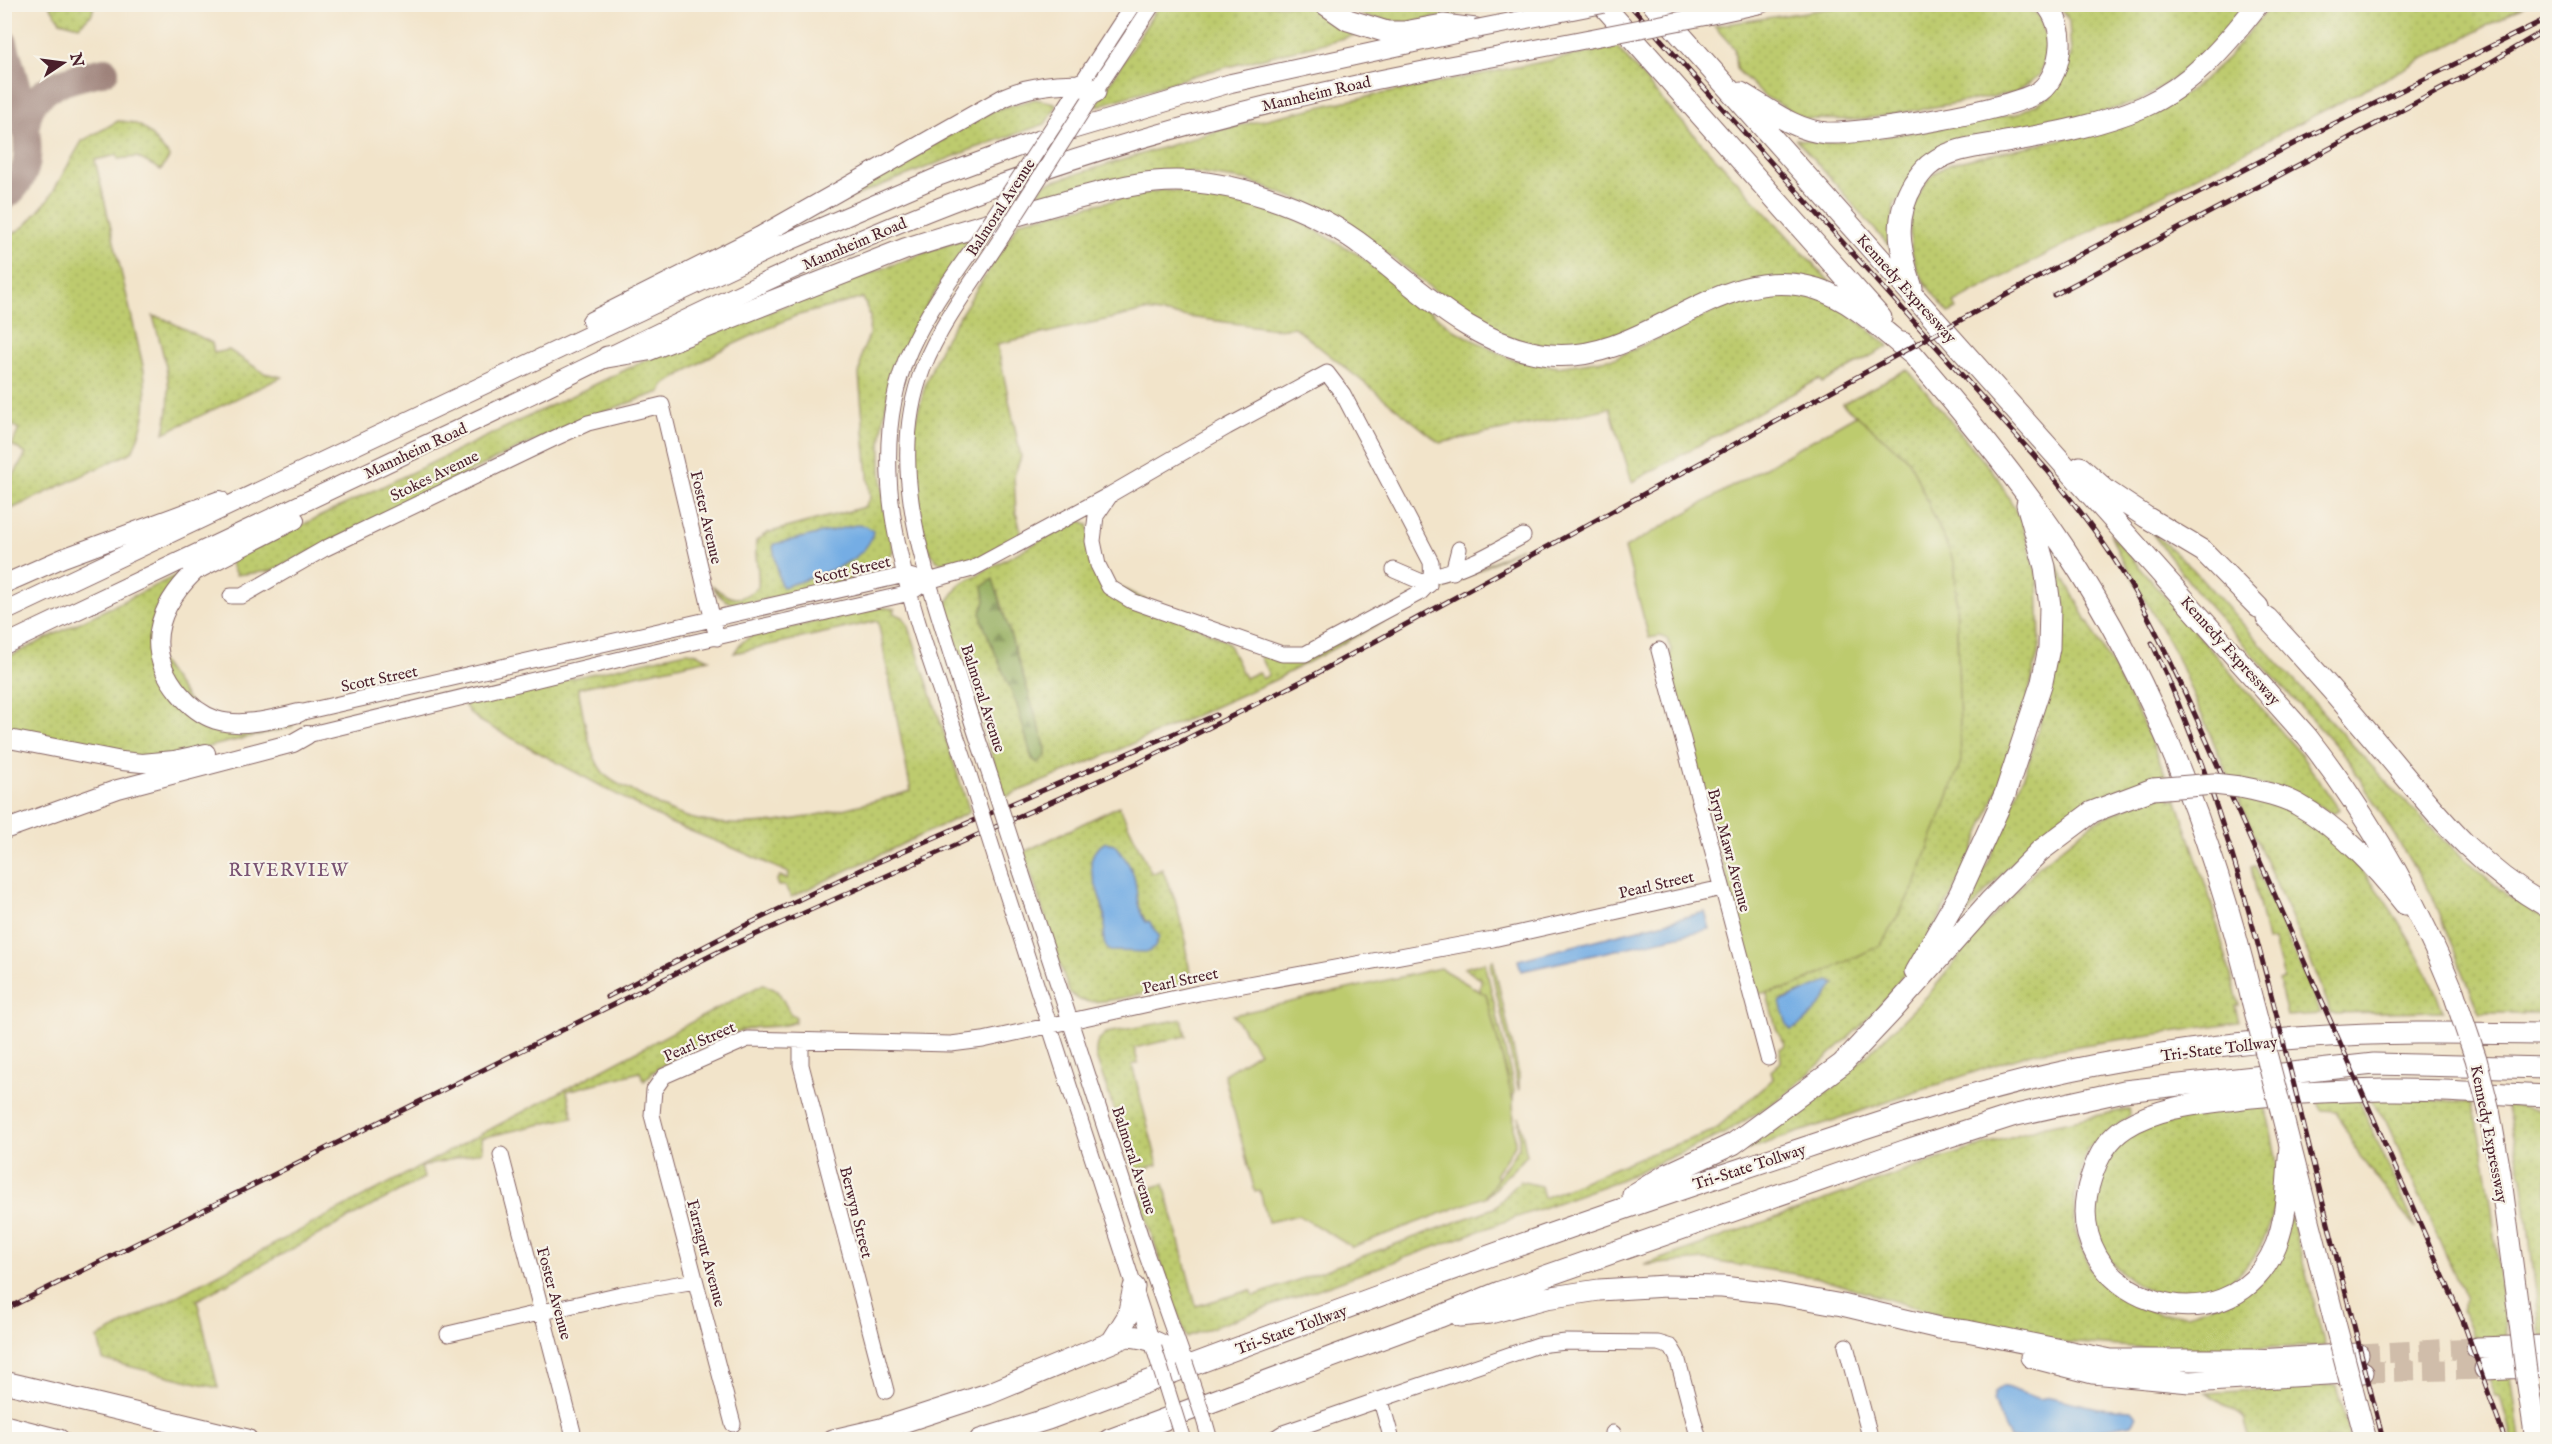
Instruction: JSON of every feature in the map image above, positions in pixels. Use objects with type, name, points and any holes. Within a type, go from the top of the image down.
[{"type":"highway","points":[[1325,4],[1348,20],[1387,32],[1443,25],[1476,29]]},
{"type":"highway","points":[[1603,4],[1815,241],[1962,412],[2021,486],[2064,547],[2100,606],[2163,730],[2193,803],[2218,874],[2253,1000],[2336,1323],[2358,1371],[2363,1440]]},
{"type":"highway","name":"Kennedy Expressway","points":[[1653,4],[1788,158],[1916,297],[2024,421],[2280,705],[2332,769],[2391,859],[2440,957],[2473,1049],[2489,1110],[2503,1192],[2536,1440]]},
{"type":"highway","points":[[1726,85],[1790,124],[1827,133],[1852,132],[1920,122],[2014,103],[2042,89],[2052,76],[2059,60],[2060,42],[2057,23],[2046,4]]},
{"type":"highway","points":[[1916,297],[1901,253],[1898,233],[1901,213],[1909,191],[1920,173],[1932,162],[1970,149],[2092,125],[2145,106],[2167,94],[2206,64],[2225,46],[2258,4]]},
{"type":"highway","points":[[607,357],[648,350],[943,236],[1113,189],[1156,182],[1190,181],[1221,185],[1274,199],[1331,225],[1363,246],[1441,308],[1497,342],[1521,349],[1548,355],[1572,356],[1589,353],[1651,332],[1699,306],[1738,290],[1769,283],[1818,289],[1849,304],[1912,354]]},
{"type":"highway","points":[[2024,421],[2107,491],[2204,551],[2348,707],[2461,842],[2491,870],[2547,907]]},
{"type":"highway","points":[[1892,1011],[1959,895],[2005,794],[2042,682],[2049,648],[2050,606],[2045,567],[2021,486]]},
{"type":"highway","points":[[1599,1215],[1668,1174],[1733,1144],[1842,1064],[1990,901],[2040,851],[2092,812],[2153,789],[2214,784],[2274,795],[2297,804],[2355,847],[2399,898],[2440,957]]},
{"type":"highway","name":"Tri-State Tollway","points":[[980,1440],[1048,1419],[1599,1215],[1944,1101],[2116,1061],[2228,1045],[2312,1037],[2409,1033],[2547,1034]]},
{"type":"highway","name":"Tri-State Tollway","points":[[1109,1440],[1500,1292],[1907,1150],[2012,1116],[2124,1091],[2374,1064],[2547,1068]]},
{"type":"highway","points":[[2290,1146],[2285,1202],[2276,1244],[2257,1274],[2231,1295],[2200,1306],[2163,1305],[2142,1298],[2126,1288],[2109,1272],[2094,1251],[2085,1224],[2084,1198],[2099,1156],[2111,1138],[2125,1127],[2160,1111],[2190,1104],[2291,1094],[2386,1090],[2547,1096]]},
{"type":"highway","points":[[2508,1095],[2547,1105]]},
{"type":"highway","points":[[1439,1317],[1490,1313],[1546,1298],[1589,1291],[1666,1286],[1722,1287],[1775,1293],[1842,1305],[1939,1328],[1965,1339],[2093,1373],[2190,1382],[2358,1371]]},
{"type":"highway","points":[[1113,1340],[1128,1316],[1134,1287]]},
{"type":"highway","points":[[833,1440],[881,1429],[988,1394],[1127,1336],[1161,1343],[1185,1362]]},
{"type":"highway","points":[[2477,1348],[2547,1346]]},
{"type":"highway","points":[[2485,1369],[2547,1366]]},
{"type":"highway","points":[[4,1382],[247,1440]]},
{"type":"highway","points":[[4,1426],[59,1440]]},
{"type":"main road","name":"Mannheim Road","points":[[4,612],[858,210],[1038,140],[1231,83],[1476,29],[1603,4]]},
{"type":"main road","name":"Mannheim Road","points":[[4,645],[849,244],[989,189],[1090,154],[1260,105],[1395,75],[1761,4]]},
{"type":"main road","points":[[539,359],[567,333],[760,236],[1005,97],[1033,87],[1062,83],[1088,93]]},
{"type":"main road","points":[[299,713],[249,723],[232,723],[216,720],[189,705],[170,681],[159,656],[158,631],[164,613],[183,582],[195,571],[369,483],[398,458]]},
{"type":"main road","points":[[4,584],[63,558],[204,504],[262,490]]},
{"type":"main road","points":[[4,738],[142,763],[174,760],[290,735],[307,735]]},
{"type":"main road","points":[[4,830],[117,789],[293,743],[307,735]]},
{"type":"street","name":"Balmoral Avenue","points":[[1133,4],[1088,93],[1003,235],[933,345],[922,371],[908,427],[907,476],[928,580],[1146,1253],[1161,1343],[1183,1440]]},
{"type":"street","name":"Balmoral Avenue","points":[[1153,4],[1088,93],[1064,110],[937,302],[910,350],[897,387],[891,416],[887,477],[910,593],[1134,1287],[1161,1343]]},
{"type":"street","points":[[307,735],[633,656],[910,593],[928,580],[972,569],[1327,374],[1343,394],[1423,546],[1431,562],[1431,581]]},
{"type":"street","name":"Stokes Avenue","points":[[231,596],[242,596],[352,535],[563,434],[588,423],[662,405]]},
{"type":"street","name":"Foster Avenue","points":[[662,405],[717,638]]},
{"type":"street","points":[[1111,494],[1096,516],[1093,541],[1098,565],[1109,587],[1132,601],[1282,654],[1305,654],[1422,592],[1431,581],[1522,536]]},
{"type":"street","points":[[1453,572],[1459,549]]},
{"type":"street","points":[[1394,570],[1431,581]]},
{"type":"street","name":"Scott Street","points":[[299,713],[906,575],[928,580]]},
{"type":"street","name":"Bryn Mawr Avenue","points":[[1659,650],[1768,1058]]},
{"type":"street","name":"Pearl Street","points":[[654,1090],[664,1076],[748,1039],[951,1044],[983,1040],[1206,992],[1493,939],[1722,888]]},
{"type":"street","name":"Berwyn Street","points":[[801,1041],[801,1065],[886,1391]]},
{"type":"street","name":"Farragut Avenue","points":[[654,1090],[652,1115],[733,1424]]},
{"type":"street","name":"Foster Avenue","points":[[501,1155],[575,1440]]},
{"type":"street","points":[[448,1334],[621,1294],[695,1281]]},
{"type":"street","points":[[1272,1440],[1283,1432],[1379,1402],[1526,1349],[1566,1342],[1666,1344],[1675,1352],[1699,1440]]},
{"type":"street","points":[[1845,1346],[1871,1440]]},
{"type":"street","points":[[1185,1362],[1210,1440]]},
{"type":"street","points":[[1379,1402],[1386,1440]]},
{"type":"street","points":[[1379,1402],[1392,1440]]},
{"type":"green space","points":[[1858,4],[2025,5],[2040,17],[2048,47],[2040,75],[2014,93],[1859,120],[1806,119],[1764,96],[1736,69],[1734,48],[1714,26]]},
{"type":"green space","points":[[49,5],[94,5],[92,14],[79,26],[60,21]]},
{"type":"green space","points":[[1159,5],[1318,5],[1364,33],[1195,75],[1095,107]]},
{"type":"green space","points":[[1347,5],[1507,5],[1406,23],[1366,17]]},
{"type":"green space","points":[[2059,5],[2249,5],[2197,63],[2140,101],[2080,119],[1967,140],[1894,205],[1890,247],[1796,139],[1825,143],[1883,137],[2017,114],[2051,96],[2071,55],[2069,21]]},
{"type":"green space","points":[[2271,5],[2527,5],[1976,291],[1954,303],[1957,309],[1949,313],[1920,274],[1911,245],[1910,230],[1916,201],[1922,188],[1931,177],[1957,162],[2139,122],[2195,87],[2229,56]]},
{"type":"green space","points":[[1617,47],[1663,101],[1832,284],[1799,277],[1602,342],[1553,348],[1506,337],[1472,319],[1381,249],[1319,208],[1249,181],[1189,172],[1111,185],[1109,178],[1031,204],[1044,184],[1220,130],[1336,103]]},
{"type":"green space","points":[[1035,99],[1055,103],[1056,107],[1045,124],[970,150],[820,210],[994,110]]},
{"type":"green space","points":[[118,121],[137,124],[149,132],[170,156],[161,170],[137,157],[118,159],[117,155],[95,160],[144,370],[146,402],[143,421],[132,452],[5,512],[5,490],[26,454],[12,445],[19,429],[5,421],[5,239],[25,226],[48,200],[82,141]]},
{"type":"green space","points":[[1161,190],[1216,194],[1291,216],[1361,256],[1454,330],[1511,359],[1558,367],[1615,358],[1748,296],[1772,290],[1826,295],[1889,346],[1822,383],[1819,379],[1632,482],[1610,408],[1440,443],[1294,327],[1276,329],[1145,311],[997,344],[1021,457],[1014,476],[1016,513],[1021,531],[1019,538],[971,563],[956,566],[937,561],[930,552],[919,518],[913,473],[915,423],[926,382],[943,342],[1020,221]]},
{"type":"green space","points":[[972,235],[921,316],[907,343],[887,400],[882,431],[881,476],[893,551],[882,569],[873,575],[742,605],[724,599],[712,585],[729,597],[745,596],[758,587],[756,541],[767,533],[864,507],[870,498],[859,375],[862,353],[869,335],[870,316],[863,298],[795,316],[719,351],[664,385],[661,392],[610,410],[512,451],[271,571],[236,575],[229,560],[667,350]]},
{"type":"green space","points":[[153,316],[165,319],[212,343],[214,353],[229,350],[264,373],[282,377],[164,433],[169,387],[165,360]]},
{"type":"green space","points":[[1907,369],[1997,477],[2021,520],[2038,578],[2040,646],[2005,771],[1966,868],[1925,944],[1888,996],[1859,1028],[1784,1096],[1723,1134],[1617,1181],[1186,1337],[1144,1212],[1140,1195],[1147,1189],[1164,1184],[1196,1306],[1251,1290],[1254,1296],[1494,1208],[1520,1181],[1541,1186],[1544,1198],[1638,1158],[1713,1131],[1773,1079],[1771,1071],[1781,1062],[1780,1049],[1786,1045],[1777,1031],[1766,991],[1793,987],[1881,944],[1861,419],[1842,404]],"holes":[[[1835,984],[1808,1018],[1791,1030],[1787,1025],[1782,1000],[1810,989]]]},
{"type":"green space","points":[[1856,415],[1909,460],[1955,564],[1961,761],[1914,887],[1881,945],[1793,987],[1758,994],[1668,662],[1672,649],[1667,639],[1660,636],[1649,638],[1625,548]]},
{"type":"green space","points":[[1078,520],[1088,524],[1096,575],[1228,643],[1245,678],[1258,672],[1262,679],[1269,675],[1258,653],[1315,653],[1522,547],[1275,680],[1116,751],[1005,797],[951,627],[948,628],[945,605],[960,584]]},
{"type":"green space","points":[[2148,528],[2193,569],[2387,783],[2445,842],[2508,896],[2547,919],[2547,1013],[2480,1013],[2431,895],[2347,758],[2199,595]]},
{"type":"green space","points":[[2110,533],[2298,751],[2339,809],[2333,814],[2302,796],[2229,778],[2175,653],[2119,554]]},
{"type":"green space","points":[[2054,560],[2141,719],[2168,780],[2113,791],[2058,822],[2037,839],[1998,878],[1945,941],[1988,863],[2027,768],[2053,676]]},
{"type":"green space","points":[[177,575],[178,578],[161,600],[153,624],[154,652],[203,721],[292,722],[292,727],[170,756],[140,758],[5,733],[4,659]]},
{"type":"green space","points":[[993,579],[1046,749],[1046,756],[1038,763],[1032,759],[1017,705],[983,624],[981,613],[985,601],[983,586]]},
{"type":"green space","points":[[880,607],[895,609],[894,613],[903,617],[909,627],[970,812],[791,897],[785,886],[778,886],[776,881],[780,876],[787,879],[789,873],[670,823],[480,721],[463,703],[686,652],[696,653],[709,659],[578,688],[593,753],[605,775],[669,811],[716,823],[772,822],[830,812],[911,791],[878,621],[734,653],[740,644],[751,636]]},
{"type":"green space","points":[[2169,794],[2171,800],[2176,798],[2209,895],[2239,1005],[2235,1006],[2239,1022],[2030,1053],[1741,1152],[1836,1086],[1929,994],[1983,927],[2039,866],[2093,823],[2137,802]]},
{"type":"green space","points":[[2236,794],[2289,809],[2315,825],[2362,870],[2401,925],[2443,1011],[2331,1013],[2319,980]]},
{"type":"green space","points":[[1119,806],[1152,874],[1162,869],[1175,900],[1187,944],[1185,945],[1191,978],[1187,983],[1102,1001],[1080,1000],[1069,992],[1024,852]],"holes":[[[1098,847],[1135,882],[1137,903],[1146,922],[1103,938],[1104,914],[1092,867],[1093,857]]]},
{"type":"green space","points":[[2255,866],[2321,1014],[2287,1016],[2279,981],[2284,979],[2274,940],[2267,941],[2251,867]]},
{"type":"green space","points":[[1493,960],[1519,1075],[1519,1091],[1490,964]]},
{"type":"green space","points":[[1485,962],[1514,1089],[1513,1101],[1486,995],[1480,991],[1481,979],[1464,968]]},
{"type":"green space","points":[[1440,968],[1486,995],[1513,1101],[1515,1145],[1495,1175],[1498,1178],[1485,1197],[1352,1247],[1298,1215],[1268,1222],[1260,1191],[1255,1192],[1224,1074],[1259,1052],[1233,1015]]},
{"type":"green space","points":[[763,984],[778,991],[790,1013],[796,1017],[795,1022],[753,1028],[710,1041],[666,1063],[644,1081],[640,1072],[567,1091],[573,1117],[481,1138],[483,1151],[421,1167],[424,1178],[197,1300],[218,1388],[103,1360],[98,1338]]},
{"type":"green space","points":[[1182,1019],[1186,1036],[1134,1048],[1138,1063],[1132,1065],[1158,1165],[1141,1169],[1134,1168],[1096,1057],[1097,1044],[1106,1033]]},
{"type":"green space","points":[[2358,1098],[2416,1229],[2361,1158],[2336,1111],[2322,1110],[2317,1101]]},
{"type":"green space","points":[[2368,1098],[2471,1102],[2489,1188],[2506,1336],[2473,1338],[2462,1310],[2466,1300],[2385,1119]]},
{"type":"green space","points":[[2506,1104],[2547,1112],[2547,1336],[2541,1336],[2523,1183]]},
{"type":"green space","points":[[2265,1105],[2275,1152],[2277,1188],[2269,1227],[2250,1261],[2237,1276],[2221,1287],[2188,1298],[2160,1294],[2134,1282],[2122,1273],[2103,1250],[2093,1213],[2099,1179],[2103,1168],[2115,1150],[2142,1129],[2165,1120]]},
{"type":"green space","points":[[2129,1109],[2130,1115],[2087,1149],[2075,1196],[2075,1230],[2090,1269],[2123,1299],[2162,1315],[2188,1314],[2239,1296],[2291,1217],[2325,1346],[2175,1350],[2063,1342],[1961,1321],[1815,1277],[1705,1260],[1644,1265],[1939,1159],[2046,1126]]},
{"type":"green space","points":[[1519,1117],[1527,1155],[1485,1197],[1519,1147]]},
{"type":"green space","points":[[2511,1374],[2520,1439],[2512,1439],[2500,1396],[2496,1396],[2488,1376]]},
{"type":"green space","points":[[2336,1385],[2350,1439],[2250,1439],[2244,1418],[2206,1393]]},
{"type":"water","points":[[856,525],[866,526],[873,531],[869,542],[861,552],[837,568],[783,587],[780,583],[773,547],[775,544]]},
{"type":"water","points":[[1106,842],[1114,844],[1124,857],[1134,876],[1140,912],[1159,936],[1155,947],[1149,952],[1110,951],[1105,944],[1104,913],[1091,865],[1095,851]]},
{"type":"water","points":[[1705,912],[1710,929],[1521,971],[1518,960]]},
{"type":"water","points":[[1829,981],[1835,984],[1821,1003],[1804,1022],[1791,1030],[1787,1025],[1780,1002]]},
{"type":"water","points":[[2003,1386],[2039,1399],[2050,1397],[2098,1408],[2131,1410],[2136,1416],[2131,1424],[2052,1439],[2010,1439],[1993,1401],[1995,1392]]},
{"type":"taxiway","points":[[4,43],[20,100],[27,145],[23,175],[17,185],[4,197]]},
{"type":"taxiway","points":[[25,131],[29,112],[41,94],[61,83],[105,71]]},
{"type":"tunnel","points":[[2358,1354],[2477,1348]]},
{"type":"tunnel","points":[[2363,1372],[2485,1369]]},
{"type":"railway","points":[[1629,4],[2047,470],[2113,557],[2136,594],[2186,695],[2463,1321],[2505,1440]]},
{"type":"railway","points":[[4,1310],[728,947],[1140,762],[1312,676],[2079,255],[2305,138],[2548,18]]},
{"type":"railway","points":[[2054,295],[2481,68],[2547,29]]},
{"type":"railway","points":[[2152,643],[2199,758],[2239,876],[2272,997],[2383,1440]]},
{"type":"railway","points":[[607,997],[744,926],[862,869],[1216,715]]},
{"type":"district","name":"RIVERVIEW","points":[[289,870]]}]
